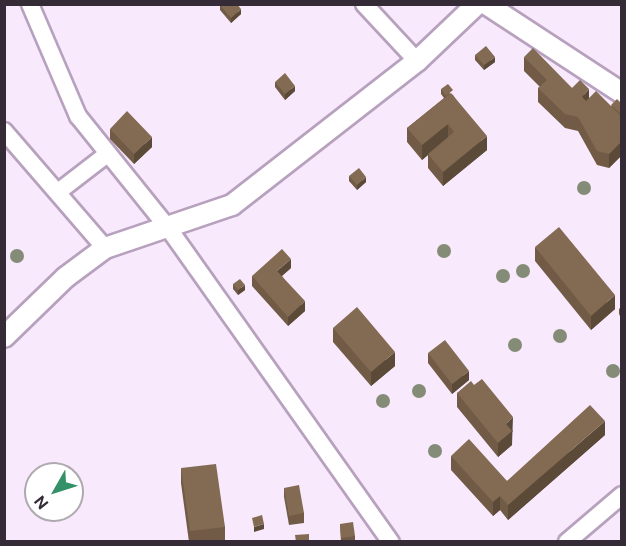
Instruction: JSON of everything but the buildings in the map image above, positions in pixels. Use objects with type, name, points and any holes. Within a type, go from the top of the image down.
[{"type":"street","points":[[30,4],[61,83],[106,155],[169,229],[391,542]]},
{"type":"street","points":[[364,4],[417,61]]},
{"type":"street","points":[[4,337],[105,248],[169,229],[232,205],[417,61],[477,4]]},
{"type":"street","points":[[486,4],[621,93]]},
{"type":"street","points":[[5,134],[105,248]]},
{"type":"street","points":[[58,192],[106,155]]},
{"type":"street","points":[[567,542],[621,495]]}]
